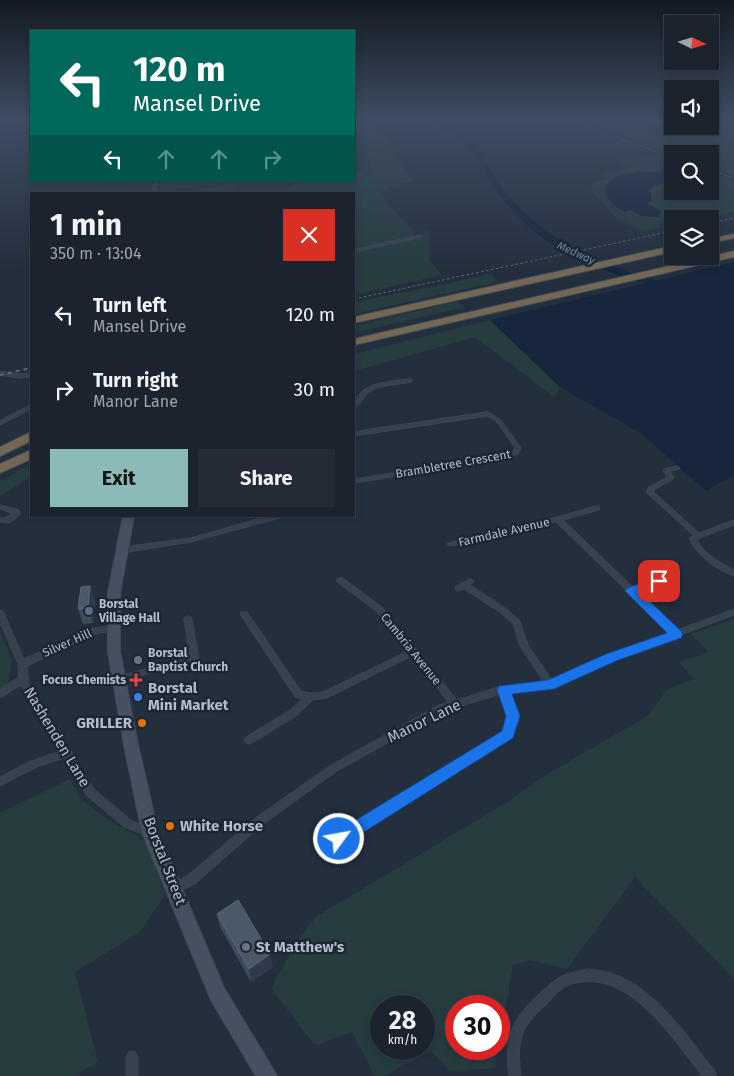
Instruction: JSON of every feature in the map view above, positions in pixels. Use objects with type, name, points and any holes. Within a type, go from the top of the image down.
[{"type":"highway","points":[[719,239],[734,236]]},
{"type":"highway","points":[[355,320],[664,251]]},
{"type":"highway","points":[[355,342],[734,254]]},
{"type":"highway","points":[[0,452],[30,437]]},
{"type":"highway","points":[[0,469],[30,454]]},
{"type":"street","points":[[355,251],[421,236]]},
{"type":"street","points":[[0,373],[19,376],[30,375]]},
{"type":"street","points":[[355,405],[363,393],[372,388],[410,381]]},
{"type":"street","points":[[0,423],[30,408]]},
{"type":"street","name":"Brambletree Crescent","points":[[355,434],[488,414],[499,420],[518,448],[516,453],[505,457],[355,481]]},
{"type":"street","points":[[677,468],[666,470],[671,478],[651,489],[650,492],[698,536]]},
{"type":"street","points":[[0,507],[16,512],[16,515],[6,521],[0,520]]},
{"type":"street","name":"Farmdale Avenue","points":[[450,544],[558,519],[596,508]]},
{"type":"street","name":"Borstal Street","points":[[129,517],[114,593],[114,652],[150,832],[217,994],[267,1076]]},
{"type":"street","points":[[122,550],[191,540],[273,517]]},
{"type":"street","name":"Farmdale Avenue","points":[[558,519],[676,634]]},
{"type":"street","points":[[734,522],[693,538],[696,547],[701,553],[734,573]]},
{"type":"street","points":[[632,591],[673,576]]},
{"type":"street","name":"Cambria Avenue","points":[[340,580],[362,599],[379,609],[454,703]]},
{"type":"street","points":[[464,585],[517,622],[524,646],[551,685]]},
{"type":"street","name":"Manor Lane","points":[[175,889],[192,879],[258,822],[334,768],[454,703],[504,690],[551,685],[611,658],[734,612]]},
{"type":"street","name":"Nashenden Lane","points":[[0,613],[22,664],[25,685],[90,792],[128,824],[150,832]]},
{"type":"street","points":[[244,614],[298,694],[311,698],[324,696],[413,652]]},
{"type":"street","points":[[118,678],[195,659],[188,619]]},
{"type":"street","name":"Silver Hill","points":[[22,664],[90,632],[113,629]]},
{"type":"street","points":[[0,693],[24,678]]},
{"type":"street","points":[[339,839],[508,734],[513,716],[504,690]]},
{"type":"street","points":[[249,740],[293,713],[311,698]]},
{"type":"street","points":[[0,782],[34,764],[68,754]]},
{"type":"street","points":[[515,1076],[512,1050],[521,1020],[534,1006],[564,981],[577,976],[597,974],[622,982],[649,1003],[710,1076]]},
{"type":"street","points":[[132,1057],[132,1076]]},
{"type":"green space","points":[[371,169],[405,169],[412,181],[400,183],[402,187],[391,188],[389,186],[390,189],[380,191],[391,208],[416,233],[410,237],[355,250],[355,192],[279,192],[292,187],[296,182],[355,182],[355,170],[366,176],[372,174]]},
{"type":"green space","points":[[621,169],[664,169],[664,172],[642,173],[630,210],[649,217],[656,208],[646,203],[650,189],[664,184],[664,200],[719,200],[719,174],[734,180],[734,212],[719,215],[719,210],[664,210],[664,227],[643,231],[617,219],[591,191],[592,184],[607,178],[601,174]]},
{"type":"green space","points":[[720,169],[734,169],[734,174]]},
{"type":"green space","points":[[160,182],[227,182],[161,191]]},
{"type":"green space","points":[[239,184],[232,190],[236,192],[181,192]]},
{"type":"green space","points":[[428,229],[430,261],[442,275],[355,295],[355,252],[424,236],[423,230]]},
{"type":"green space","points":[[490,273],[497,282],[355,314],[355,302],[451,283]]},
{"type":"green space","points":[[457,301],[464,307],[355,333],[355,326]]},
{"type":"green space","points":[[490,320],[560,387],[554,397],[475,337],[355,371],[355,354]]},
{"type":"green space","points":[[30,465],[30,478],[0,496],[0,481]]},
{"type":"green space","points":[[734,619],[734,979],[635,877],[567,969],[529,960],[513,965],[508,995],[445,995],[445,1060],[496,1060],[495,1068],[450,1071],[435,1055],[435,995],[370,995],[370,1060],[414,1060],[384,1076],[375,1076],[352,1032],[315,1046],[271,988],[297,941],[317,916],[509,801],[539,779],[649,715],[667,689],[694,679],[679,662],[709,652],[691,634]]},
{"type":"green space","points":[[0,630],[12,661],[7,688],[0,692]]},
{"type":"green space","points":[[70,779],[80,798],[100,814],[148,843],[165,895],[140,932],[75,972],[98,1062],[74,1076],[0,1076],[0,813]]},
{"type":"water","points":[[664,170],[664,184],[650,189],[652,202],[646,203],[661,211],[658,217],[641,216],[630,210],[624,212],[612,204],[603,190],[609,182],[623,175],[639,171],[642,173]]},
{"type":"water","points":[[734,262],[734,475],[706,491],[642,434],[560,387],[490,320]]},
{"type":"building","points":[[90,586],[88,608],[78,609],[81,587]]},
{"type":"building","name":"St Matthew's","points":[[238,900],[270,954],[249,969],[217,914]]},
{"type":"waterway","name":"Medway","points":[[488,169],[497,186],[517,210],[535,228],[555,242],[597,264],[620,273],[670,287]]},
{"type":"railway","points":[[719,173],[734,178]]},
{"type":"railway","points":[[719,221],[734,218]]},
{"type":"railway","points":[[355,299],[664,233]]},
{"type":"railway","points":[[0,375],[30,368]]},
{"type":"place","name":"Borstal Village Hall","points":[[89,611]]},
{"type":"place","name":"Borstal Baptist Church","points":[[138,660]]},
{"type":"place","name":"Focus Chemists","points":[[136,680]]},
{"type":"place","name":"Borstal Mini Market","points":[[138,697]]},
{"type":"place","name":"GRILLER","points":[[142,723]]},
{"type":"place","name":"White Horse","points":[[170,826]]},
{"type":"place","name":"St Matthew's","points":[[246,947]]},
{"type":"route","points":[[339,839],[508,734],[513,722],[513,716],[504,690],[544,687],[611,658],[676,634],[632,591],[659,581]]}]
